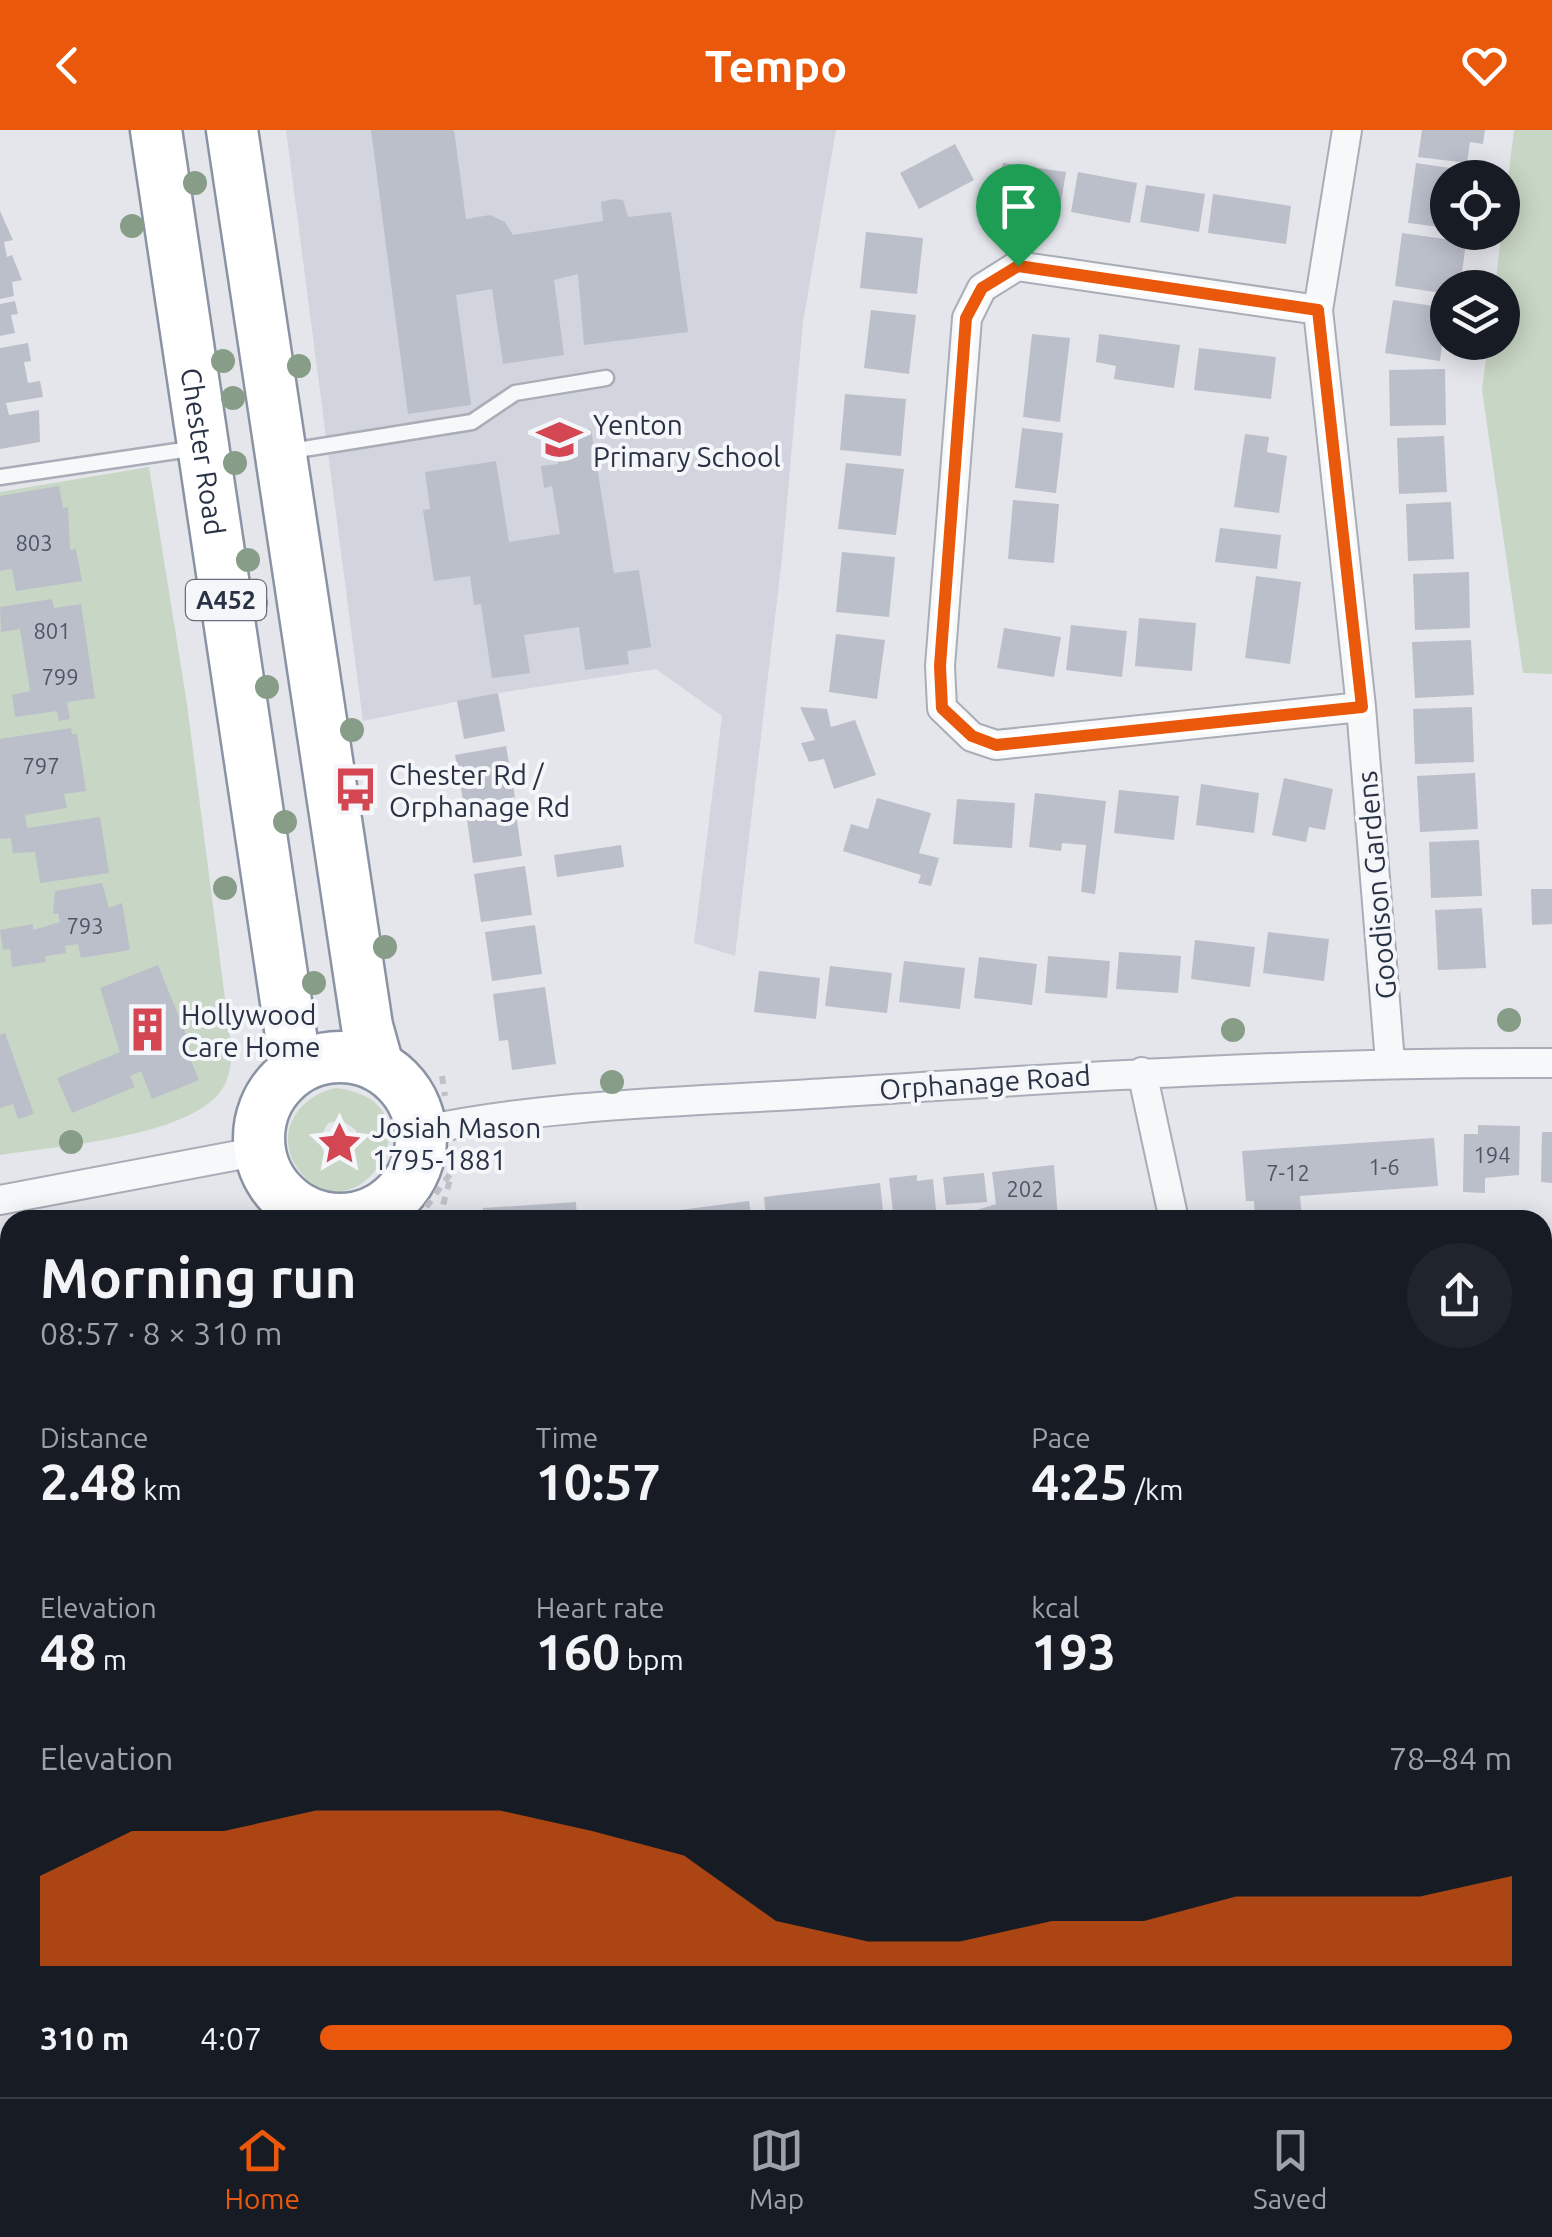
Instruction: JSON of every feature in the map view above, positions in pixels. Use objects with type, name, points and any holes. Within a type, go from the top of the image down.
[{"type":"highway","name":"Chester Road","points":[[156,130],[296,1070]]},
{"type":"highway","name":"A452","points":[[232,130],[367,1026],[378,1066],[408,1093],[420,1131]]},
{"type":"highway","points":[[299,1210],[279,1192],[260,1151],[262,1114],[281,1081],[296,1070],[337,1056],[378,1066]]},
{"type":"highway","points":[[381,1210],[412,1174],[420,1131]]},
{"type":"street","name":"Goodison Gardens","points":[[1346,140],[1318,310],[1362,707],[1390,1062]]},
{"type":"street","points":[[1318,310],[1018,266],[982,288],[966,318],[940,666],[942,708],[972,736],[996,745],[1362,707]]},
{"type":"street","name":"Orphanage Road","points":[[420,1131],[539,1112],[1142,1072],[1390,1062],[1552,1063]]},
{"type":"street","points":[[1142,1072],[1172,1210]]},
{"type":"street","points":[[0,1200],[260,1151]]},
{"type":"lane","points":[[280,452],[472,422],[515,393],[606,378]]},
{"type":"lane","points":[[0,477],[203,447]]},
{"type":"path","points":[[442,1210],[453,1170]]},
{"type":"shaded area","name":"Yenton Primary School","points":[[286,130],[836,130],[803,322],[782,558],[735,956],[694,943],[722,716],[656,669],[498,693],[363,721]]},
{"type":"green space","points":[[1514,130],[1552,130],[1552,674],[1523,673],[1482,390],[1486,360],[1520,360],[1520,270],[1497,270],[1499,250],[1520,250],[1520,160],[1510,160]]},
{"type":"green space","points":[[149,467],[187,704],[232,1053],[230,1070],[217,1096],[174,1122],[114,1138],[0,1155],[0,492]]},
{"type":"green space","points":[[336,1088],[369,1099],[386,1118],[389,1140],[381,1163],[365,1181],[344,1191],[320,1188],[298,1169],[288,1143],[293,1118],[322,1092]],"holes":[[[341,1120],[356,1130],[358,1143],[352,1154],[334,1158],[323,1151],[319,1139],[328,1123]]]},
{"type":"building","points":[[371,130],[454,130],[466,219],[490,215],[505,222],[513,235],[603,221],[601,202],[613,199],[623,200],[628,217],[671,212],[688,332],[584,345],[578,274],[554,280],[564,355],[503,364],[492,289],[456,295],[471,405],[408,414]]},
{"type":"building","points":[[1422,130],[1485,130],[1483,144],[1470,142],[1467,160],[1418,157]]},
{"type":"building","points":[[955,144],[974,180],[919,209],[900,173]]},
{"type":"building","points":[[1003,163],[1066,172],[1059,214],[996,205]]},
{"type":"building","points":[[1416,163],[1430,165],[1430,226],[1408,223]]},
{"type":"building","points":[[1078,172],[1137,183],[1130,223],[1071,212]]},
{"type":"building","points":[[1146,185],[1205,194],[1199,232],[1140,222]]},
{"type":"building","points":[[1213,194],[1291,206],[1286,244],[1208,233]]},
{"type":"building","points":[[0,211],[13,240],[4,242],[7,257],[12,255],[22,280],[12,282],[14,296],[0,299]]},
{"type":"building","points":[[866,232],[923,238],[917,294],[860,288]]},
{"type":"building","points":[[1402,233],[1430,237],[1430,250],[1465,250],[1462,270],[1430,270],[1430,291],[1395,286]]},
{"type":"building","points":[[1393,300],[1430,305],[1430,360],[1385,353]]},
{"type":"building","points":[[15,301],[18,314],[11,315],[15,333],[0,336],[0,304]]},
{"type":"building","points":[[871,310],[916,315],[909,374],[864,368]]},
{"type":"building","points":[[1032,334],[1070,338],[1060,422],[1023,417]]},
{"type":"building","points":[[1099,334],[1180,345],[1174,388],[1114,379],[1116,366],[1096,362]]},
{"type":"building","points":[[28,343],[31,361],[24,362],[28,383],[40,381],[43,397],[6,403],[9,415],[39,410],[40,442],[0,449],[0,348]]},
{"type":"building","points":[[1199,348],[1276,357],[1271,399],[1194,390]]},
{"type":"building","points":[[1445,369],[1446,425],[1390,426],[1389,370]]},
{"type":"building","points":[[845,394],[906,399],[901,456],[840,450]]},
{"type":"building","points":[[1022,428],[1063,433],[1056,493],[1015,488]]},
{"type":"building","points":[[591,429],[614,573],[639,570],[651,647],[627,651],[629,664],[585,670],[579,627],[524,635],[530,673],[492,678],[481,604],[474,605],[470,576],[434,581],[423,510],[430,509],[425,472],[496,461],[509,542],[560,534],[552,486],[544,488],[541,466],[558,464],[554,435]]},
{"type":"building","points":[[1245,434],[1269,437],[1267,452],[1287,456],[1279,513],[1234,507]]},
{"type":"building","points":[[1444,436],[1447,492],[1399,494],[1397,438]]},
{"type":"building","points":[[846,463],[904,469],[896,535],[838,529]]},
{"type":"building","points":[[59,486],[63,508],[68,507],[70,550],[76,549],[82,581],[16,591],[12,569],[0,571],[0,496]]},
{"type":"building","points":[[1013,500],[1059,504],[1054,563],[1008,559]]},
{"type":"building","points":[[1451,502],[1454,559],[1408,561],[1406,504]]},
{"type":"building","points":[[1220,528],[1281,535],[1277,569],[1215,562]]},
{"type":"building","points":[[842,552],[895,557],[889,617],[836,612]]},
{"type":"building","points":[[1469,572],[1470,628],[1415,630],[1413,574]]},
{"type":"building","points":[[1256,576],[1301,582],[1290,664],[1245,658]]},
{"type":"building","points":[[52,599],[54,608],[81,604],[95,698],[67,702],[70,719],[59,721],[57,711],[15,717],[12,695],[30,691],[20,629],[1,632],[0,607]]},
{"type":"building","points":[[1139,618],[1196,623],[1192,671],[1135,666]]},
{"type":"building","points":[[1071,625],[1127,631],[1122,677],[1066,670]]},
{"type":"building","points":[[1004,628],[1061,637],[1054,677],[997,668]]},
{"type":"building","points":[[836,634],[885,640],[877,699],[829,692]]},
{"type":"building","points":[[1471,640],[1474,695],[1415,698],[1412,642]]},
{"type":"building","points":[[498,693],[505,731],[464,739],[457,701]]},
{"type":"building","points":[[800,707],[827,709],[831,727],[855,720],[876,775],[834,789],[824,759],[809,762],[801,743],[815,740]]},
{"type":"building","points":[[1472,707],[1474,762],[1415,764],[1413,709]]},
{"type":"building","points":[[71,728],[72,734],[77,734],[86,791],[64,794],[67,808],[25,815],[27,828],[100,817],[109,873],[40,883],[35,852],[13,853],[11,838],[0,839],[0,739]]},
{"type":"building","points":[[506,746],[515,797],[464,806],[455,755]]},
{"type":"building","points":[[1475,773],[1478,829],[1420,832],[1417,776]]},
{"type":"building","points":[[1284,778],[1333,789],[1325,830],[1309,827],[1306,842],[1272,835]]},
{"type":"building","points":[[1201,784],[1259,793],[1254,833],[1196,825]]},
{"type":"building","points":[[1119,790],[1179,796],[1174,840],[1114,833]]},
{"type":"building","points":[[1035,793],[1106,801],[1095,894],[1081,892],[1086,845],[1062,843],[1061,851],[1029,847]]},
{"type":"building","points":[[877,798],[931,813],[919,853],[939,858],[931,886],[918,883],[921,875],[843,851],[851,824],[868,829]]},
{"type":"building","points":[[957,799],[1015,803],[1012,848],[953,844]]},
{"type":"building","points":[[515,806],[522,856],[473,863],[466,812]]},
{"type":"building","points":[[1479,840],[1482,896],[1431,898],[1429,842]]},
{"type":"building","points":[[621,845],[624,867],[557,877],[554,855]]},
{"type":"building","points":[[525,866],[532,915],[481,922],[474,874]]},
{"type":"building","name":"Hollywood Care Home","points":[[102,883],[109,908],[122,903],[130,950],[81,958],[78,944],[65,946],[66,953],[45,956],[46,962],[12,967],[10,949],[3,950],[0,930],[33,924],[33,930],[60,922],[58,913],[53,914],[55,891]]},
{"type":"building","points":[[1531,889],[1552,889],[1552,924],[1532,925]]},
{"type":"building","points":[[1482,908],[1486,968],[1438,970],[1435,910]]},
{"type":"building","points":[[535,925],[542,974],[492,981],[485,932]]},
{"type":"building","points":[[1268,932],[1329,939],[1324,981],[1263,973]]},
{"type":"building","points":[[1195,940],[1255,947],[1250,987],[1191,979]]},
{"type":"building","points":[[1119,952],[1181,956],[1178,993],[1116,989]]},
{"type":"building","points":[[1048,956],[1110,961],[1107,998],[1045,993]]},
{"type":"building","points":[[979,957],[1037,964],[1032,1005],[974,998]]},
{"type":"building","points":[[904,961],[965,968],[960,1009],[899,1002]]},
{"type":"building","name":"Hollywood Care Home","points":[[158,965],[190,1044],[185,1046],[199,1080],[152,1099],[141,1071],[130,1076],[135,1087],[72,1113],[57,1078],[120,1052],[100,988]]},
{"type":"building","points":[[830,966],[892,973],[887,1013],[825,1006]]},
{"type":"building","points":[[759,971],[820,978],[816,1019],[754,1012]]},
{"type":"building","points":[[545,987],[556,1064],[512,1070],[508,1040],[499,1041],[493,994]]},
{"type":"building","points":[[5,1033],[34,1114],[18,1119],[13,1104],[0,1108],[0,1035]]},
{"type":"building","points":[[1478,1125],[1520,1126],[1519,1175],[1485,1178],[1485,1193],[1463,1192],[1464,1134],[1478,1134]]},
{"type":"building","points":[[1542,1132],[1552,1132],[1552,1183],[1541,1182]]},
{"type":"building","points":[[1434,1138],[1438,1186],[1300,1196],[1301,1210],[1254,1210],[1254,1201],[1246,1201],[1242,1151]]},
{"type":"building","points":[[1054,1165],[1057,1210],[977,1210],[996,1204],[992,1172]]},
{"type":"building","points":[[984,1173],[987,1202],[946,1205],[943,1177]]},
{"type":"building","points":[[917,1175],[917,1181],[933,1179],[936,1210],[893,1210],[889,1178]]},
{"type":"building","points":[[880,1183],[883,1210],[765,1210],[764,1197]]},
{"type":"building","points":[[749,1201],[750,1210],[680,1210]]},
{"type":"building","points":[[576,1202],[576,1210],[483,1210]]},
{"type":"place","name":"Yenton Primary School","points":[[560,440]]},
{"type":"place","name":"Chester Rd / Orphanage Rd","points":[[356,790]]},
{"type":"place","name":"Hollywood Care Home","points":[[148,1030]]},
{"type":"place","name":"Josiah Mason 1795-1881","points":[[339,1143]]},
{"type":"route","points":[[1018,266],[1318,310],[1362,707],[996,745],[972,736],[942,708],[940,666],[966,318],[982,288],[1018,266]]}]
